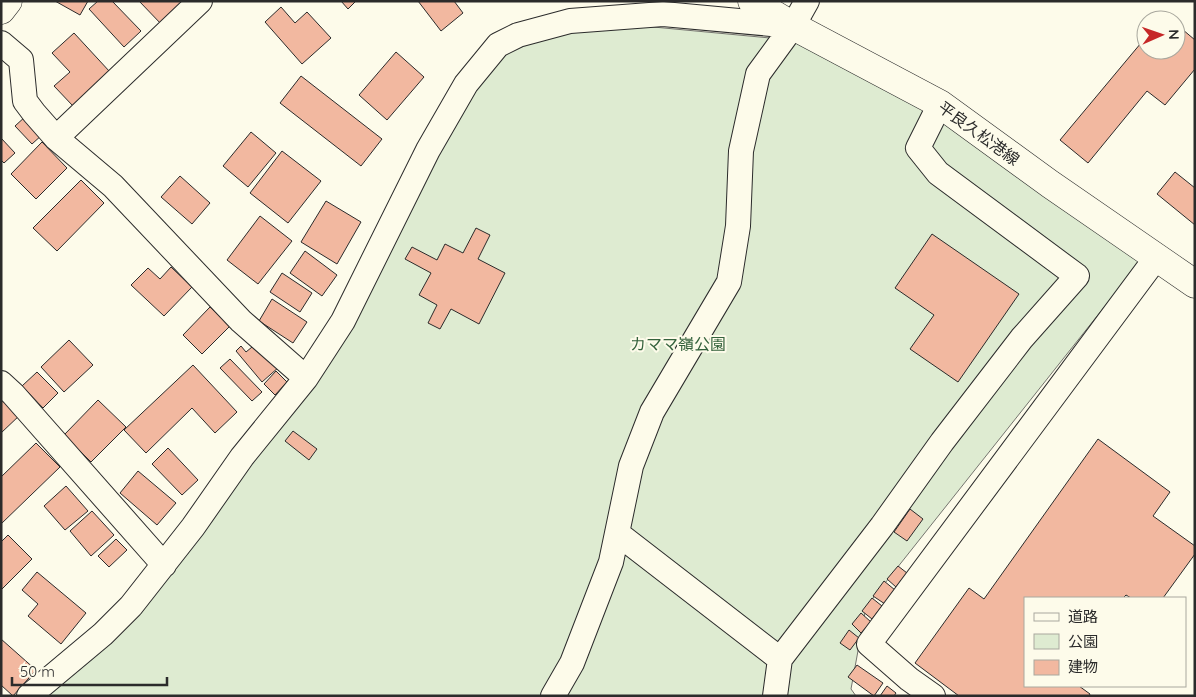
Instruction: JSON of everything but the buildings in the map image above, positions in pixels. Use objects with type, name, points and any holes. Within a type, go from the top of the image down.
[{"type":"main road","points":[[1,10],[8,1]]},
{"type":"main road","name":"平良久松港線","points":[[752,1],[793,26],[940,104],[1195,284]]},
{"type":"street","points":[[56,138],[200,1]]},
{"type":"street","points":[[553,696],[572,663],[611,562],[631,466],[652,412],[729,282],[738,226],[741,152],[758,74],[793,26],[807,1]]},
{"type":"street","points":[[29,696],[103,634],[131,606],[164,565],[242,457],[306,378],[343,321],[428,150],[466,84],[498,46],[518,35],[570,21],[663,14],[793,26]]},
{"type":"street","points":[[1,43],[21,60],[25,101],[56,138],[113,186],[241,321],[306,378]]},
{"type":"street","points":[[775,696],[780,660],[1022,338],[1077,276],[938,173],[918,148],[940,104]]},
{"type":"street","points":[[933,696],[909,679],[869,644],[1156,258]]},
{"type":"street","points":[[1,383],[13,394],[164,565]]},
{"type":"street","points":[[617,533],[780,660]]},
{"type":"green space","name":"カママ嶺公園","points":[[579,20],[770,38],[783,20],[940,104],[1140,262],[866,607],[851,689],[856,696],[27,696],[164,565],[305,378],[498,45]]}]
